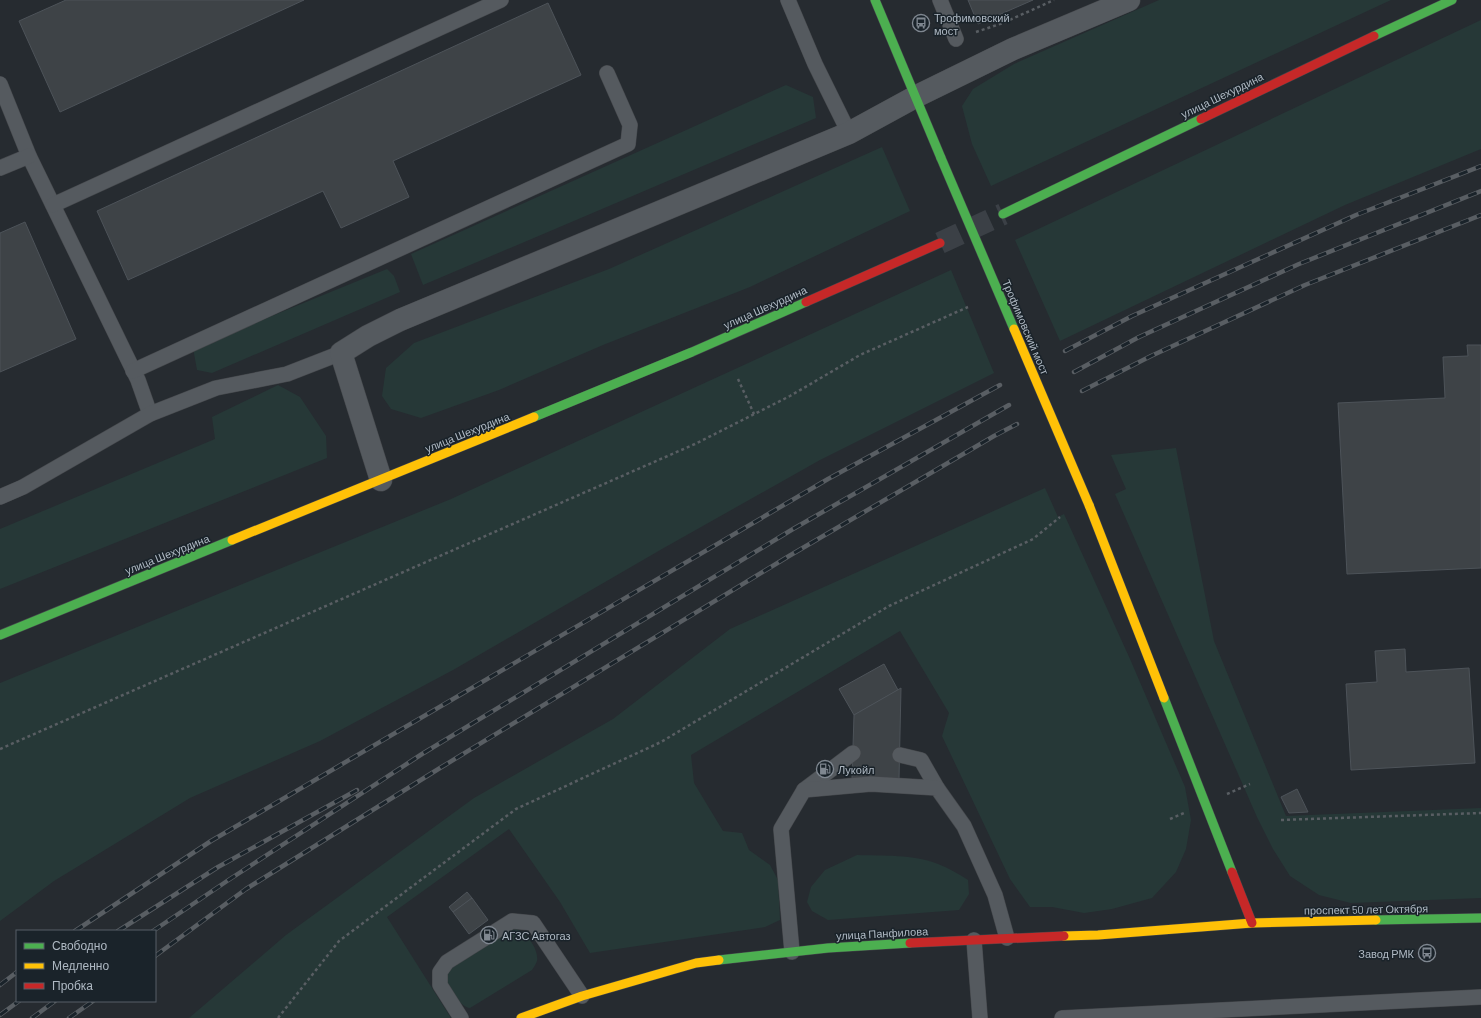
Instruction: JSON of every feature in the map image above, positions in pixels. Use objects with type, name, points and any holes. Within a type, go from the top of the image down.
[{"type":"main road","name":"Трофимовский мост","points":[[875,0],[1089,505],[1252,924]]},
{"type":"main road","name":"улица Шехурдина","points":[[1003,214],[1367,39],[1452,0]]},
{"type":"main road","name":"улица Шехурдина","points":[[0,636],[692,352],[940,243]]},
{"type":"main road","name":"проспект 50 лет Октября","points":[[1252,924],[1481,918]]},
{"type":"main road","name":"улица Панфилова","points":[[521,1018],[582,996],[696,963],[828,948],[1007,938],[1098,935],[1252,924]]},
{"type":"street","points":[[381,480],[341,353],[368,336],[400,320],[849,133],[915,97],[1013,50],[1129,0]]},
{"type":"lane","points":[[54,205],[500,0]]},
{"type":"lane","points":[[788,0],[815,64],[849,133]]},
{"type":"lane","points":[[940,0],[956,39]]},
{"type":"lane","points":[[133,371],[628,144],[630,125],[607,73]]},
{"type":"lane","points":[[0,84],[29,156],[138,380],[150,414]]},
{"type":"lane","points":[[0,168],[29,156]]},
{"type":"lane","points":[[0,497],[23,487],[150,414],[216,388],[287,374],[341,353]]},
{"type":"lane","points":[[792,952],[781,829],[804,790],[853,753]]},
{"type":"lane","points":[[900,755],[921,760],[937,788],[964,826],[995,895],[1007,938]]},
{"type":"lane","points":[[804,790],[871,784],[937,788]]},
{"type":"lane","points":[[461,1018],[440,985],[440,972],[447,962],[512,921],[533,923],[582,996]]},
{"type":"lane","points":[[974,940],[980,1018]]},
{"type":"lane","points":[[1062,1018],[1481,997]]},
{"type":"path","points":[[956,39],[1003,24],[1054,0]]},
{"type":"path","points":[[998,15],[1003,24]]},
{"type":"path","points":[[0,749],[695,444],[790,396],[860,355],[968,307]]},
{"type":"path","points":[[738,379],[754,414]]},
{"type":"path","points":[[278,1018],[339,941],[516,809],[661,742],[889,606],[1033,539],[1060,517]]},
{"type":"path","points":[[1281,820],[1481,813]]},
{"type":"shaded area","points":[[1159,0],[1391,0],[991,186],[972,144],[962,106],[973,89],[1014,64]]},
{"type":"shaded area","points":[[1481,20],[1481,149],[1345,205],[1060,341],[1015,240]]},
{"type":"shaded area","points":[[786,85],[813,97],[816,118],[423,285],[411,254]]},
{"type":"shaded area","points":[[882,147],[910,211],[750,287],[603,345],[499,390],[421,418],[391,409],[382,396],[386,368],[414,343],[609,269]]},
{"type":"shaded area","points":[[387,269],[394,276],[400,292],[212,373],[197,370],[193,348]]},
{"type":"shaded area","points":[[951,270],[994,373],[820,460],[662,549],[453,670],[320,741],[190,798],[54,881],[0,921],[0,683],[451,499]]},
{"type":"shaded area","points":[[278,385],[300,397],[326,436],[327,458],[0,589],[0,529],[215,439],[212,417]]},
{"type":"shaded area","points":[[1176,448],[1214,641],[1286,816],[1481,808],[1481,898],[1351,903],[1319,895],[1290,876],[1273,849],[1257,817],[1115,494],[1126,489],[1111,455]]},
{"type":"shaded area","points":[[1045,488],[1058,517],[1064,514],[1130,659],[1185,787],[1191,820],[1186,849],[1176,872],[1152,898],[1112,909],[1084,913],[1052,907],[1030,907],[1010,879],[942,736],[949,713],[900,631],[691,755],[694,783],[723,831],[742,833],[749,850],[770,865],[778,880],[780,920],[765,927],[590,953],[560,902],[509,829],[387,917],[451,1018],[189,1018],[286,935],[474,798],[613,719],[730,629]]},
{"type":"shaded area","points":[[857,855],[908,857],[938,864],[968,880],[969,894],[959,910],[828,920],[812,911],[807,902],[811,887],[825,870]]},
{"type":"shaded area","points":[[517,929],[525,934],[532,942],[536,952],[537,961],[532,970],[470,1008],[463,1005],[453,993],[446,980],[450,965],[509,930]]},
{"type":"building","points":[[66,0],[304,0],[60,112],[19,21]]},
{"type":"building","points":[[968,0],[1033,0],[978,24]]},
{"type":"building","points":[[548,3],[581,75],[393,161],[409,197],[341,228],[323,191],[128,280],[97,211]]},
{"type":"building","points":[[25,222],[76,339],[0,372],[0,233]]},
{"type":"building","points":[[1467,345],[1481,345],[1481,568],[1347,574],[1338,403],[1445,398],[1443,357],[1468,356]]},
{"type":"building","points":[[1405,649],[1406,672],[1469,668],[1475,763],[1351,770],[1346,684],[1377,682],[1375,651]]},
{"type":"building","points":[[884,664],[898,690],[854,715],[839,689]]},
{"type":"building","points":[[901,688],[899,779],[852,778],[854,715]]},
{"type":"building","points":[[1297,789],[1308,812],[1289,813],[1281,797]]},
{"type":"building","points":[[467,892],[472,898],[453,912],[449,907]]},
{"type":"building","points":[[472,898],[488,920],[469,934],[453,912]]},
{"type":"tunnel","points":[[940,243],[1003,214]]},
{"type":"railway","points":[[1065,351],[1132,316],[1356,215],[1481,166]]},
{"type":"railway","points":[[1074,372],[1139,337],[1299,264],[1481,191]]},
{"type":"railway","points":[[1082,391],[1151,356],[1305,285],[1481,215]]},
{"type":"railway","points":[[77,930],[211,841],[828,479],[1000,385]]},
{"type":"railway","points":[[154,930],[422,754],[793,529],[1009,405]]},
{"type":"railway","points":[[156,955],[246,889],[440,768],[789,556],[1017,424]]},
{"type":"railway","points":[[120,930],[218,867],[357,790]]},
{"type":"railway","points":[[0,985],[16,973]]},
{"type":"railway","points":[[0,1015],[18,1002]]},
{"type":"railway","points":[[32,1018],[54,1002]]},
{"type":"railway","points":[[69,1018],[92,1002]]},
{"type":"traffic: fast","points":[[875,0],[941,158]]},
{"type":"traffic: fast","points":[[1374,36],[1452,0]]},
{"type":"traffic: fast","points":[[1003,214],[1201,119]]},
{"type":"traffic: fast","points":[[941,158],[1014,329]]},
{"type":"traffic: fast","points":[[534,417],[692,352],[806,302]]},
{"type":"traffic: fast","points":[[0,635],[232,540]]},
{"type":"traffic: fast","points":[[1164,698],[1232,872]]},
{"type":"traffic: fast","points":[[1376,920],[1481,918]]},
{"type":"traffic: fast","points":[[719,960],[828,948],[910,943]]},
{"type":"traffic: slow","points":[[1014,329],[1089,505]]},
{"type":"traffic: slow","points":[[232,540],[534,417]]},
{"type":"traffic: slow","points":[[1089,505],[1164,698]]},
{"type":"traffic: slow","points":[[1064,936],[1098,935],[1252,923],[1376,920]]},
{"type":"traffic: slow","points":[[521,1018],[582,996],[696,963],[719,960]]},
{"type":"traffic: jam","points":[[1201,119],[1374,36]]},
{"type":"traffic: jam","points":[[806,302],[940,243]]},
{"type":"traffic: jam","points":[[1232,872],[1252,923]]},
{"type":"traffic: jam","points":[[910,943],[1064,936]]},
{"type":"place","name":"Трофимовский мост","points":[[921,23]]},
{"type":"place","name":"Лукойл","points":[[825,769]]},
{"type":"place","name":"АГЗС Автогаз","points":[[489,935]]},
{"type":"place","name":"Завод РМК","points":[[1427,953]]}]
